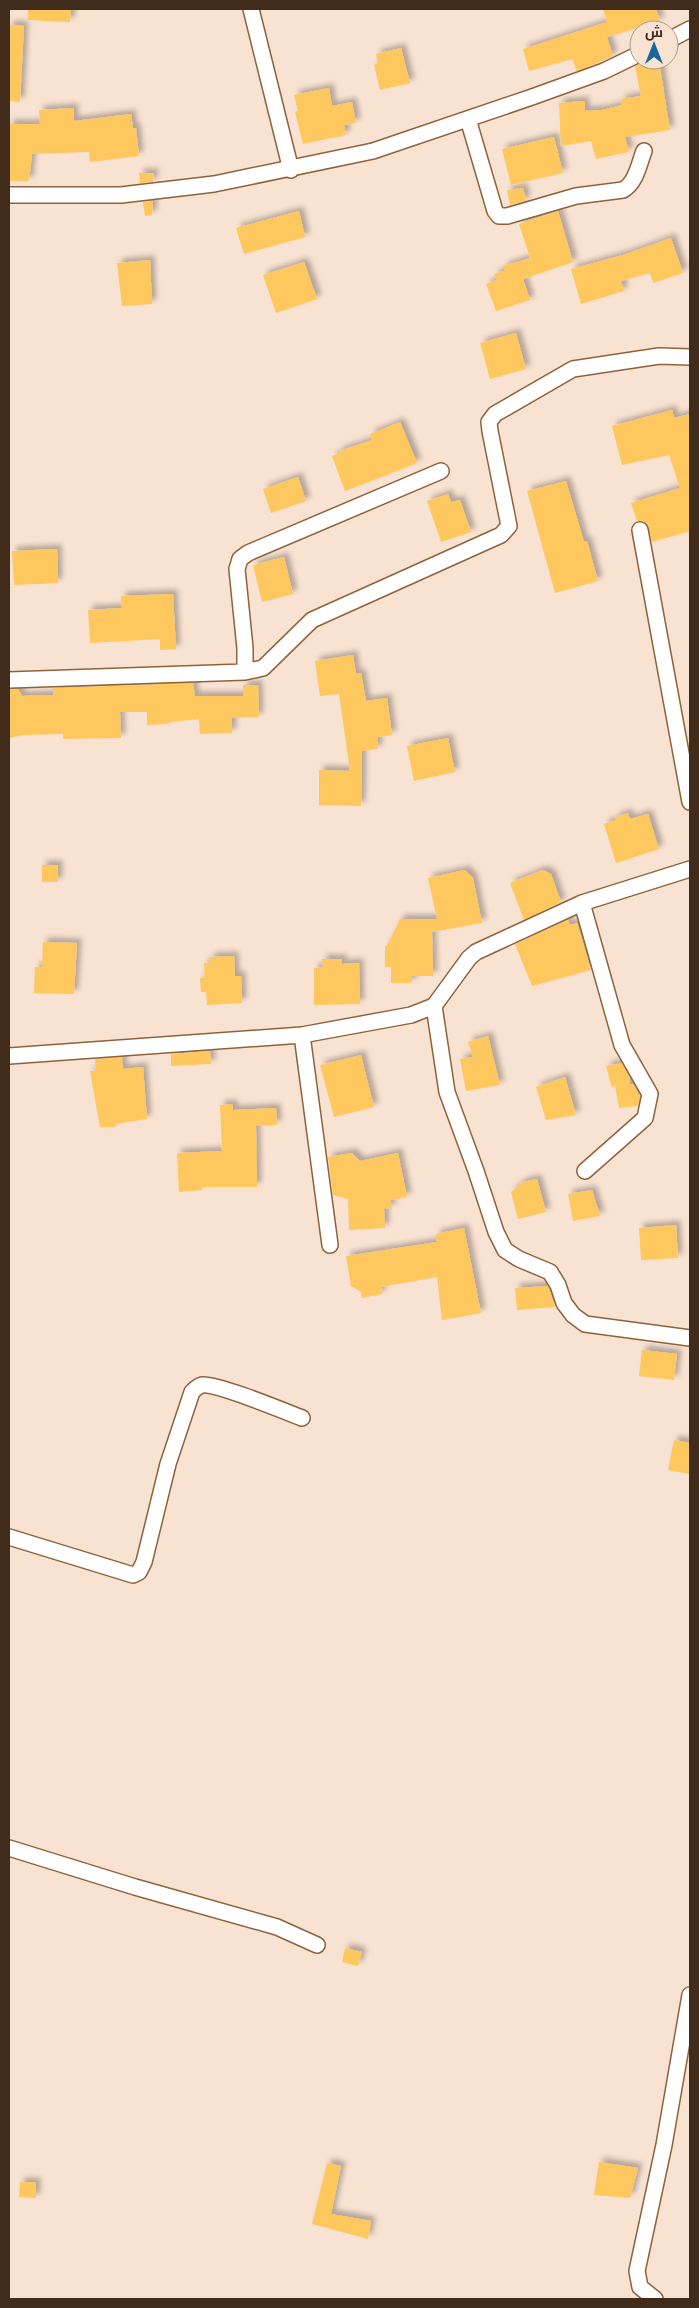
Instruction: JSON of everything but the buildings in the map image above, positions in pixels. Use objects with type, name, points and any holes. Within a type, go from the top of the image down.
[{"type":"street","points":[[251,9],[291,170]]},
{"type":"street","points":[[9,195],[121,195],[214,184],[291,170],[373,151],[604,71],[629,59]]},
{"type":"street","points":[[468,119],[495,211],[499,216],[507,216],[576,196],[623,190],[630,186],[644,151]]},
{"type":"street","points":[[9,680],[246,672],[263,668],[312,620],[501,535],[507,530],[509,526],[489,422],[495,414],[573,369],[659,356],[690,357]]},
{"type":"street","points":[[246,672],[237,569],[240,559],[248,553],[441,471]]},
{"type":"street","points":[[640,530],[690,802]]},
{"type":"street","points":[[9,1056],[302,1035],[411,1015],[434,1006],[469,958],[476,952],[582,904],[690,868]]},
{"type":"street","points":[[582,904],[604,974],[622,1045],[650,1094],[645,1118],[585,1171]]},
{"type":"street","points":[[434,1006],[447,1092],[474,1163],[496,1232],[505,1250],[519,1259],[550,1272],[558,1285],[564,1303],[573,1315],[585,1324],[690,1338]]},
{"type":"street","points":[[302,1035],[330,1245]]},
{"type":"street","points":[[9,1537],[133,1575],[139,1572],[144,1562],[168,1464],[192,1392],[196,1388],[202,1385],[217,1387],[302,1418]]},
{"type":"street","points":[[9,1848],[135,1888],[277,1927],[317,1945]]},
{"type":"street","points":[[655,2299],[640,2287],[637,2271],[664,2145],[690,1995]]}]
